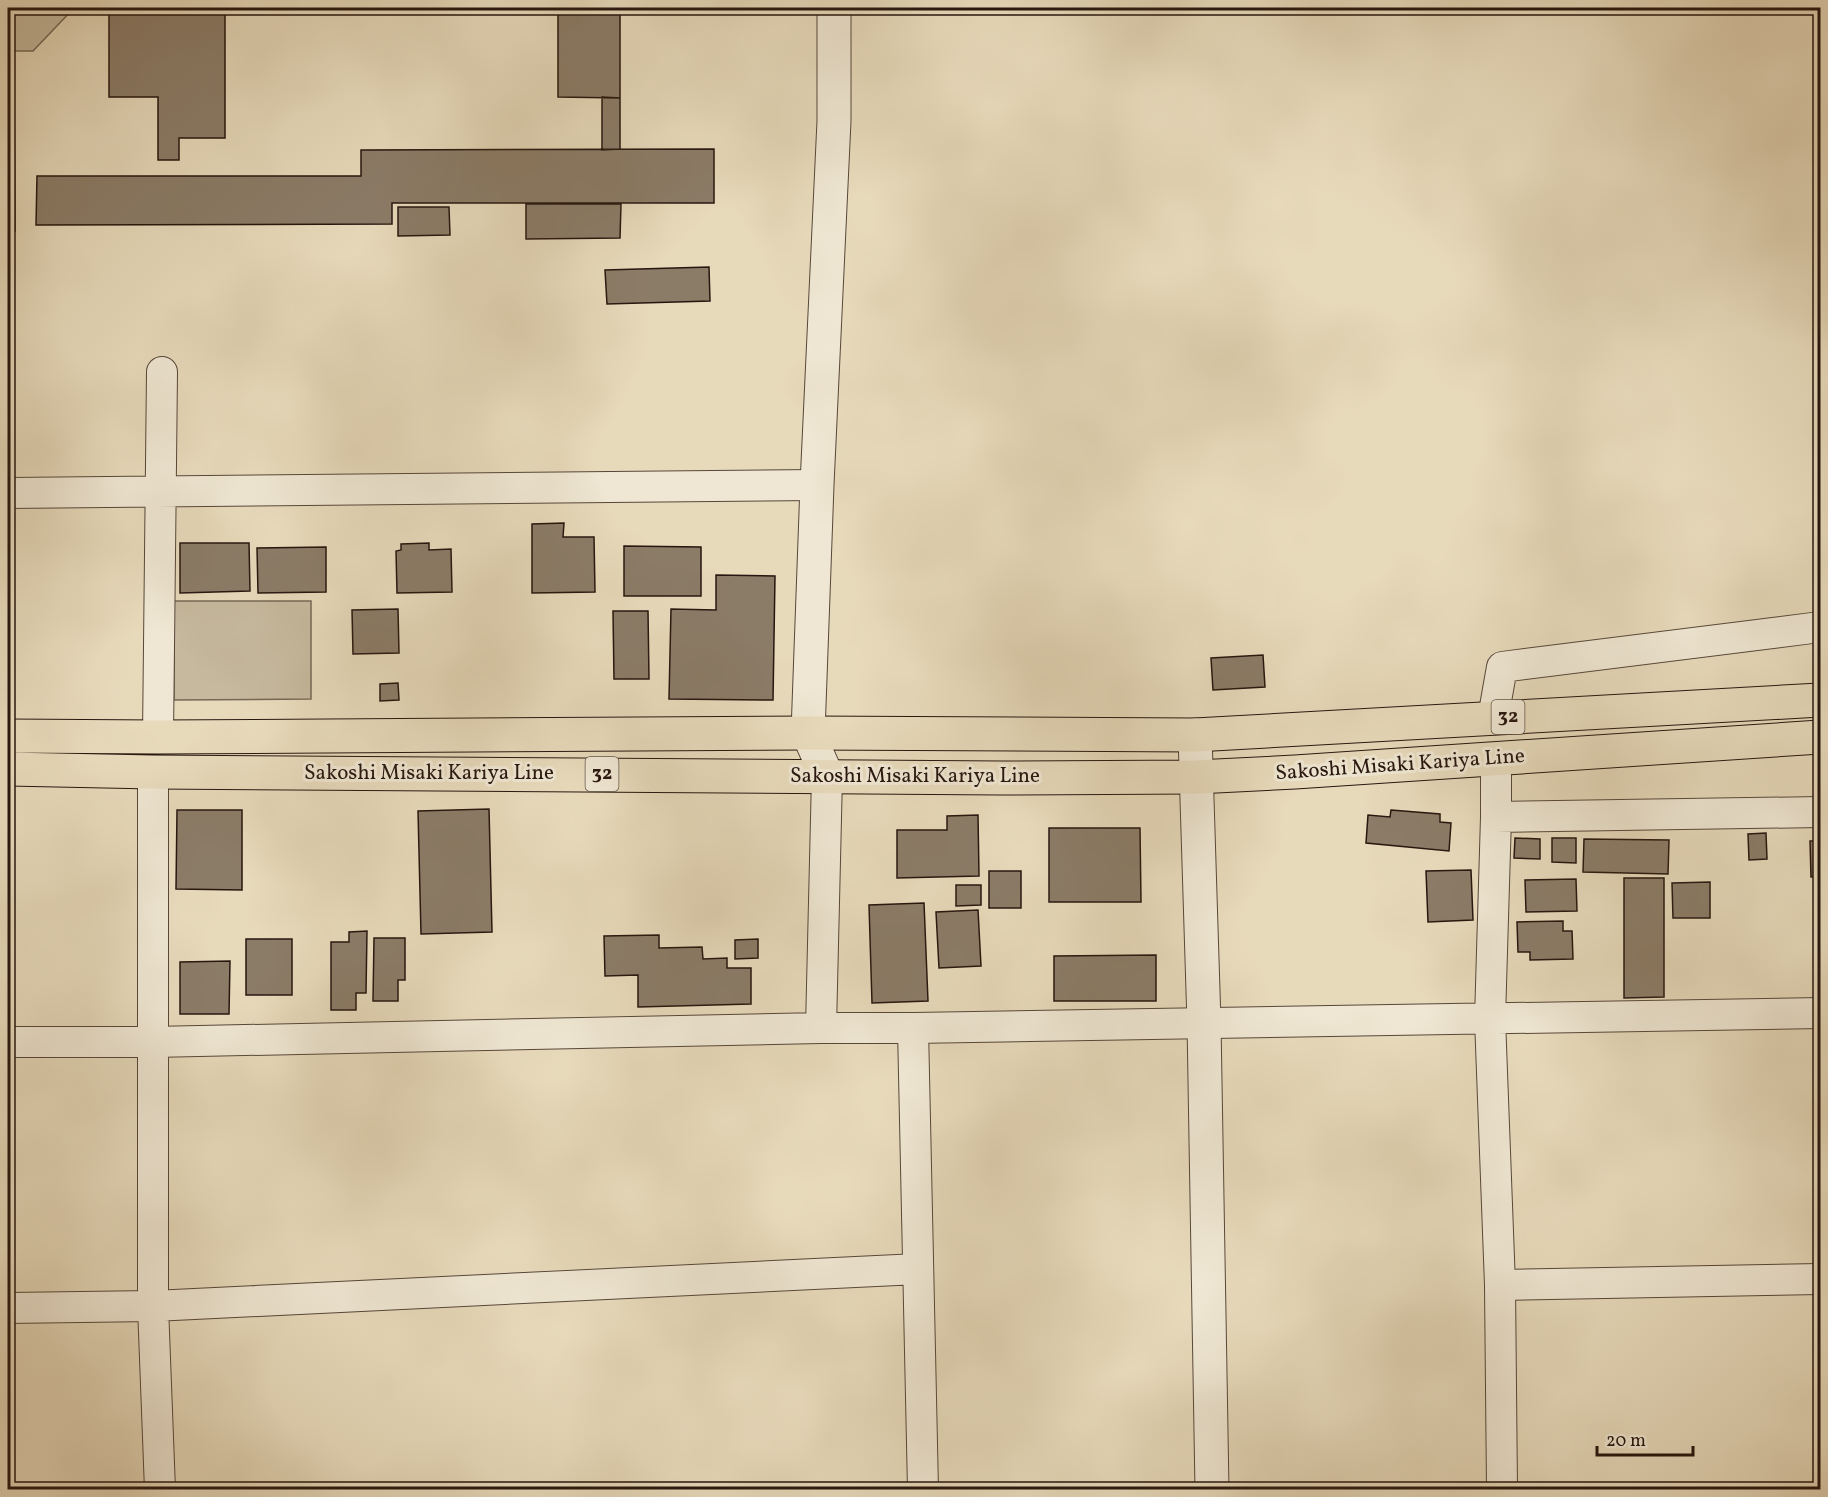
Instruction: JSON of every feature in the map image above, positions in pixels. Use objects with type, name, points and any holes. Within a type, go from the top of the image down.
[{"type":"main road","name":"Sakoshi Misaki Kariya Line","points":[[8,736],[808,733],[1195,735],[1821,700]]},
{"type":"main road","name":"Sakoshi Misaki Kariya Line","points":[[8,769],[1001,778],[1197,777],[1821,737]]},
{"type":"street","points":[[821,1028],[827,776],[808,733],[834,121],[834,8]]},
{"type":"street","points":[[158,737],[162,372]]},
{"type":"street","points":[[8,493],[817,485]]},
{"type":"street","points":[[1493,718],[1502,667],[1821,627]]},
{"type":"street","points":[[1195,735],[1204,1023],[1212,1490]]},
{"type":"street","points":[[1496,759],[1490,1019],[1500,1286],[1502,1490]]},
{"type":"street","points":[[153,772],[153,1306],[160,1490]]},
{"type":"street","points":[[1496,817],[1821,812]]},
{"type":"street","points":[[8,1042],[153,1042],[821,1028],[1821,1014]]},
{"type":"street","points":[[913,1028],[923,1490]]},
{"type":"street","points":[[8,1308],[153,1306],[918,1269]]},
{"type":"street","points":[[1500,1286],[1821,1279]]},
{"type":"shaded area","points":[[8,8],[74,8],[33,51],[8,51]]},
{"type":"shaded area","points":[[174,601],[311,601],[311,699],[174,700]]},
{"type":"building","points":[[109,8],[225,8],[225,138],[179,138],[179,160],[158,160],[158,97],[109,97]]},
{"type":"building","points":[[558,8],[620,8],[620,98],[558,97]]},
{"type":"building","points":[[8,74],[14,74],[15,231],[8,231]]},
{"type":"building","points":[[602,97],[620,98],[620,149],[602,150]]},
{"type":"building","points":[[714,149],[714,203],[392,203],[392,224],[36,225],[37,176],[361,176],[361,150]]},
{"type":"building","points":[[526,204],[621,204],[620,238],[526,239]]},
{"type":"building","points":[[398,207],[449,207],[450,235],[398,236]]},
{"type":"building","points":[[709,267],[710,301],[607,304],[605,270]]},
{"type":"building","points":[[564,523],[563,537],[594,537],[595,592],[532,593],[532,524]]},
{"type":"building","points":[[180,543],[249,543],[250,591],[180,593]]},
{"type":"building","points":[[429,543],[429,550],[451,549],[452,592],[397,593],[396,551],[401,550],[401,544]]},
{"type":"building","points":[[624,546],[701,547],[701,596],[624,596]]},
{"type":"building","points":[[326,547],[326,592],[258,593],[257,548]]},
{"type":"building","points":[[716,575],[775,576],[773,700],[669,699],[671,609],[716,610]]},
{"type":"building","points":[[398,609],[399,653],[353,654],[352,610]]},
{"type":"building","points":[[613,611],[648,611],[649,679],[614,679]]},
{"type":"building","points":[[1263,655],[1265,687],[1213,690],[1211,658]]},
{"type":"building","points":[[398,683],[399,700],[380,701],[380,684]]},
{"type":"building","points":[[489,809],[492,932],[421,934],[418,811]]},
{"type":"building","points":[[177,810],[242,810],[242,890],[176,889]]},
{"type":"building","points":[[1391,810],[1440,814],[1440,822],[1451,823],[1449,851],[1366,843],[1368,815],[1390,817]]},
{"type":"building","points":[[978,815],[979,876],[897,878],[897,830],[947,830],[947,816]]},
{"type":"building","points":[[1049,828],[1140,828],[1141,902],[1049,902]]},
{"type":"building","points":[[1766,833],[1767,859],[1749,860],[1748,834]]},
{"type":"building","points":[[1515,838],[1540,839],[1540,859],[1514,858]]},
{"type":"building","points":[[1552,838],[1576,838],[1576,863],[1552,862]]},
{"type":"building","points":[[1584,839],[1669,840],[1668,874],[1583,872]]},
{"type":"building","points":[[1810,841],[1820,841],[1820,876],[1811,877]]},
{"type":"building","points":[[1471,870],[1473,920],[1428,922],[1426,871]]},
{"type":"building","points":[[989,871],[1021,871],[1021,908],[989,908]]},
{"type":"building","points":[[1624,878],[1664,878],[1664,997],[1624,998]]},
{"type":"building","points":[[1576,879],[1577,911],[1526,912],[1525,880]]},
{"type":"building","points":[[1710,882],[1710,918],[1673,918],[1672,883]]},
{"type":"building","points":[[956,885],[981,885],[981,905],[956,906]]},
{"type":"building","points":[[924,903],[928,1001],[872,1003],[869,905]]},
{"type":"building","points":[[978,910],[981,966],[939,968],[936,912]]},
{"type":"building","points":[[1563,921],[1563,931],[1572,931],[1573,959],[1530,960],[1530,952],[1518,952],[1517,922]]},
{"type":"building","points":[[367,931],[366,993],[356,993],[356,1010],[331,1010],[331,942],[349,942],[349,932]]},
{"type":"building","points":[[659,935],[659,948],[702,947],[703,959],[727,958],[727,968],[751,968],[751,1004],[638,1007],[638,975],[605,976],[604,936]]},
{"type":"building","points":[[374,938],[405,938],[405,980],[398,980],[398,1001],[373,1001]]},
{"type":"building","points":[[246,939],[292,939],[292,995],[246,995]]},
{"type":"building","points":[[758,939],[758,958],[735,959],[735,940]]},
{"type":"building","points":[[1156,955],[1156,1001],[1054,1001],[1054,956]]},
{"type":"building","points":[[230,961],[229,1014],[180,1014],[180,962]]}]
